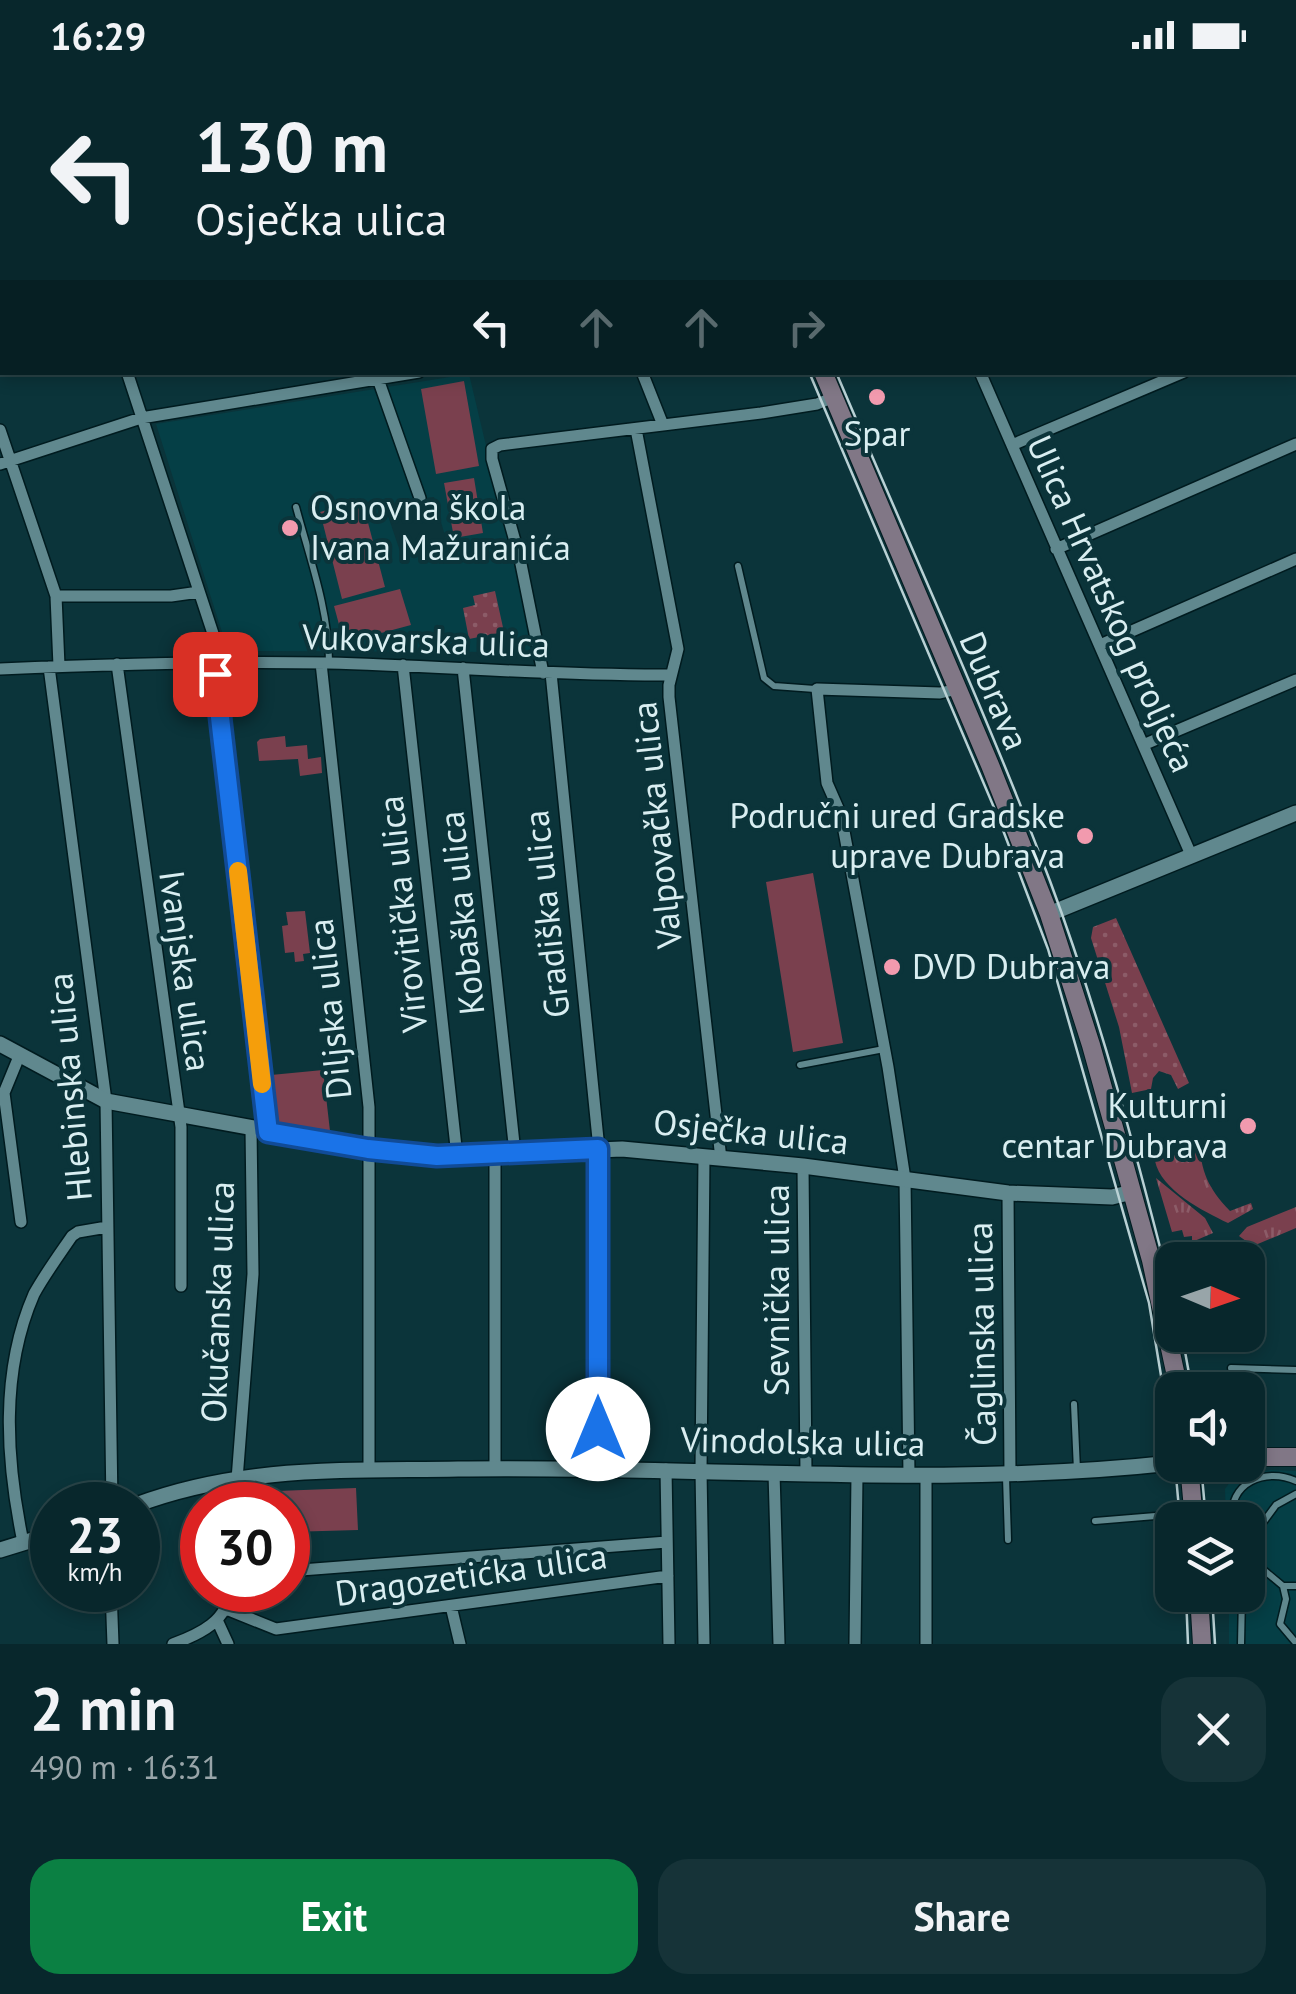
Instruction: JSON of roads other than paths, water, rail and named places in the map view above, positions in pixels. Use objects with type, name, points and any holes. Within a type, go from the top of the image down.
[{"type":"main road","name":"Dubrava","points":[[824,375],[1049,914],[1132,1192],[1164,1310],[1176,1372]]},
{"type":"main road","points":[[1265,1457],[1296,1457]]},
{"type":"main road","points":[[1200,1612],[1202,1644]]},
{"type":"street","name":"Okučanska ulica","points":[[128,375],[200,592],[218,664],[259,1130],[253,1274],[237,1482]]},
{"type":"street","points":[[5,463],[141,418],[401,375]]},
{"type":"street","points":[[643,375],[663,425]]},
{"type":"street","name":"Ulica Hrvatskog proljeća","points":[[981,375],[1192,858]]},
{"type":"street","points":[[1012,445],[1177,375]]},
{"type":"street","points":[[378,379],[420,498]]},
{"type":"street","points":[[636,429],[773,412],[834,398]]},
{"type":"street","name":"Gradiška ulica","points":[[598,1468],[598,1149],[547,673],[492,449],[636,429]]},
{"type":"street","name":"Valpovačka ulica","points":[[636,429],[678,650],[670,697],[712,1158],[701,1470],[704,1644]]},
{"type":"street","name":"Hlebinska ulica","points":[[0,430],[5,463],[56,596],[54,666],[106,1101],[112,1482]]},
{"type":"street","points":[[1056,549],[1296,444]]},
{"type":"street","points":[[1100,645],[1296,560]]},
{"type":"street","points":[[56,596],[171,596],[200,592]]},
{"type":"street","name":"Vukovarska ulica","points":[[1,667],[325,663],[671,675]]},
{"type":"street","name":"Diljska ulica","points":[[325,663],[369,1107],[369,1471]]},
{"type":"street","name":"Ivanjska ulica","points":[[116,664],[180,1128],[180,1286]]},
{"type":"street","name":"Virovitička ulica","points":[[404,666],[458,1156]]},
{"type":"street","name":"Kobaška ulica","points":[[463,668],[515,1153]]},
{"type":"street","points":[[1144,744],[1296,680]]},
{"type":"street","points":[[909,1475],[904,1179],[840,815],[827,782],[817,689],[939,694],[958,689]]},
{"type":"street","points":[[1049,914],[1296,814]]},
{"type":"street","name":"Osječka ulica","points":[[0,1044],[106,1101],[368,1149],[458,1156],[598,1149],[803,1166],[1008,1193],[1112,1196],[1132,1192]]},
{"type":"street","points":[[20,1054],[4,1092],[20,1222]]},
{"type":"street","points":[[495,1155],[495,1468]]},
{"type":"street","name":"Sevnička ulica","points":[[803,1166],[806,1474]]},
{"type":"street","name":"Čaglinska ulica","points":[[1008,1193],[1008,1474]]},
{"type":"street","points":[[24,1542],[6,1443],[8,1382],[16,1333],[34,1293],[72,1236],[108,1226]]},
{"type":"street","name":"Vinodolska ulica","points":[[160,1497],[237,1477],[284,1471],[598,1468],[909,1475],[1077,1472],[1155,1465]]},
{"type":"street","points":[[666,1469],[670,1644]]},
{"type":"street","points":[[774,1473],[779,1644]]},
{"type":"street","points":[[926,1474],[926,1644]]},
{"type":"street","points":[[855,1644],[857,1475]]},
{"type":"street","points":[[0,1550],[30,1540]]},
{"type":"street","points":[[310,1569],[667,1542]]},
{"type":"street","name":"Dragozetićka ulica","points":[[233,1612],[273,1630],[668,1576]]},
{"type":"street","points":[[451,1606],[460,1644]]},
{"type":"street","points":[[112,1612],[113,1644]]},
{"type":"street","points":[[180,1643],[224,1612]]},
{"type":"street","points":[[217,1620],[228,1644]]},
{"type":"lane","points":[[296,507],[329,645],[325,663]]},
{"type":"lane","points":[[738,566],[764,678],[774,686],[817,689]]},
{"type":"lane","points":[[800,1065],[884,1049]]},
{"type":"lane","points":[[1230,1368],[1296,1370]]},
{"type":"lane","points":[[1074,1404],[1077,1472]]},
{"type":"lane","points":[[1008,1474],[1008,1540]]},
{"type":"lane","points":[[1233,1502],[1245,1484],[1268,1476],[1296,1481]]},
{"type":"lane","points":[[1265,1520],[1276,1505],[1296,1494]]},
{"type":"lane","points":[[1096,1522],[1155,1518]]},
{"type":"lane","points":[[1265,1571],[1284,1586],[1296,1586]]},
{"type":"lane","points":[[1284,1586],[1281,1630],[1296,1643]]},
{"type":"lane","points":[[1241,1644],[1242,1612]]},
{"type":"tram line","points":[[810,375],[998,817],[1048,949],[1149,1303],[1160,1372]]},
{"type":"tram line","points":[[837,375],[973,689],[1050,881],[1101,1034],[1158,1242]]},
{"type":"tram line","points":[[1185,1352],[1189,1372]]},
{"type":"tram line","points":[[1177,1482],[1178,1502]]},
{"type":"tram line","points":[[1203,1482],[1204,1502]]},
{"type":"tram line","points":[[1187,1612],[1188,1644]]},
{"type":"tram line","points":[[1213,1612],[1215,1644]]},
{"type":"place","name":"Spar","points":[[877,397]]},
{"type":"place","name":"Osnovna škola Ivana Mažuranića","points":[[290,528]]},
{"type":"place","name":"Područni ured Gradske uprave Dubrava","points":[[1085,836]]},
{"type":"place","name":"DVD Dubrava","points":[[892,967]]},
{"type":"place","name":"Kulturni centar Dubrava","points":[[1248,1126]]}]
